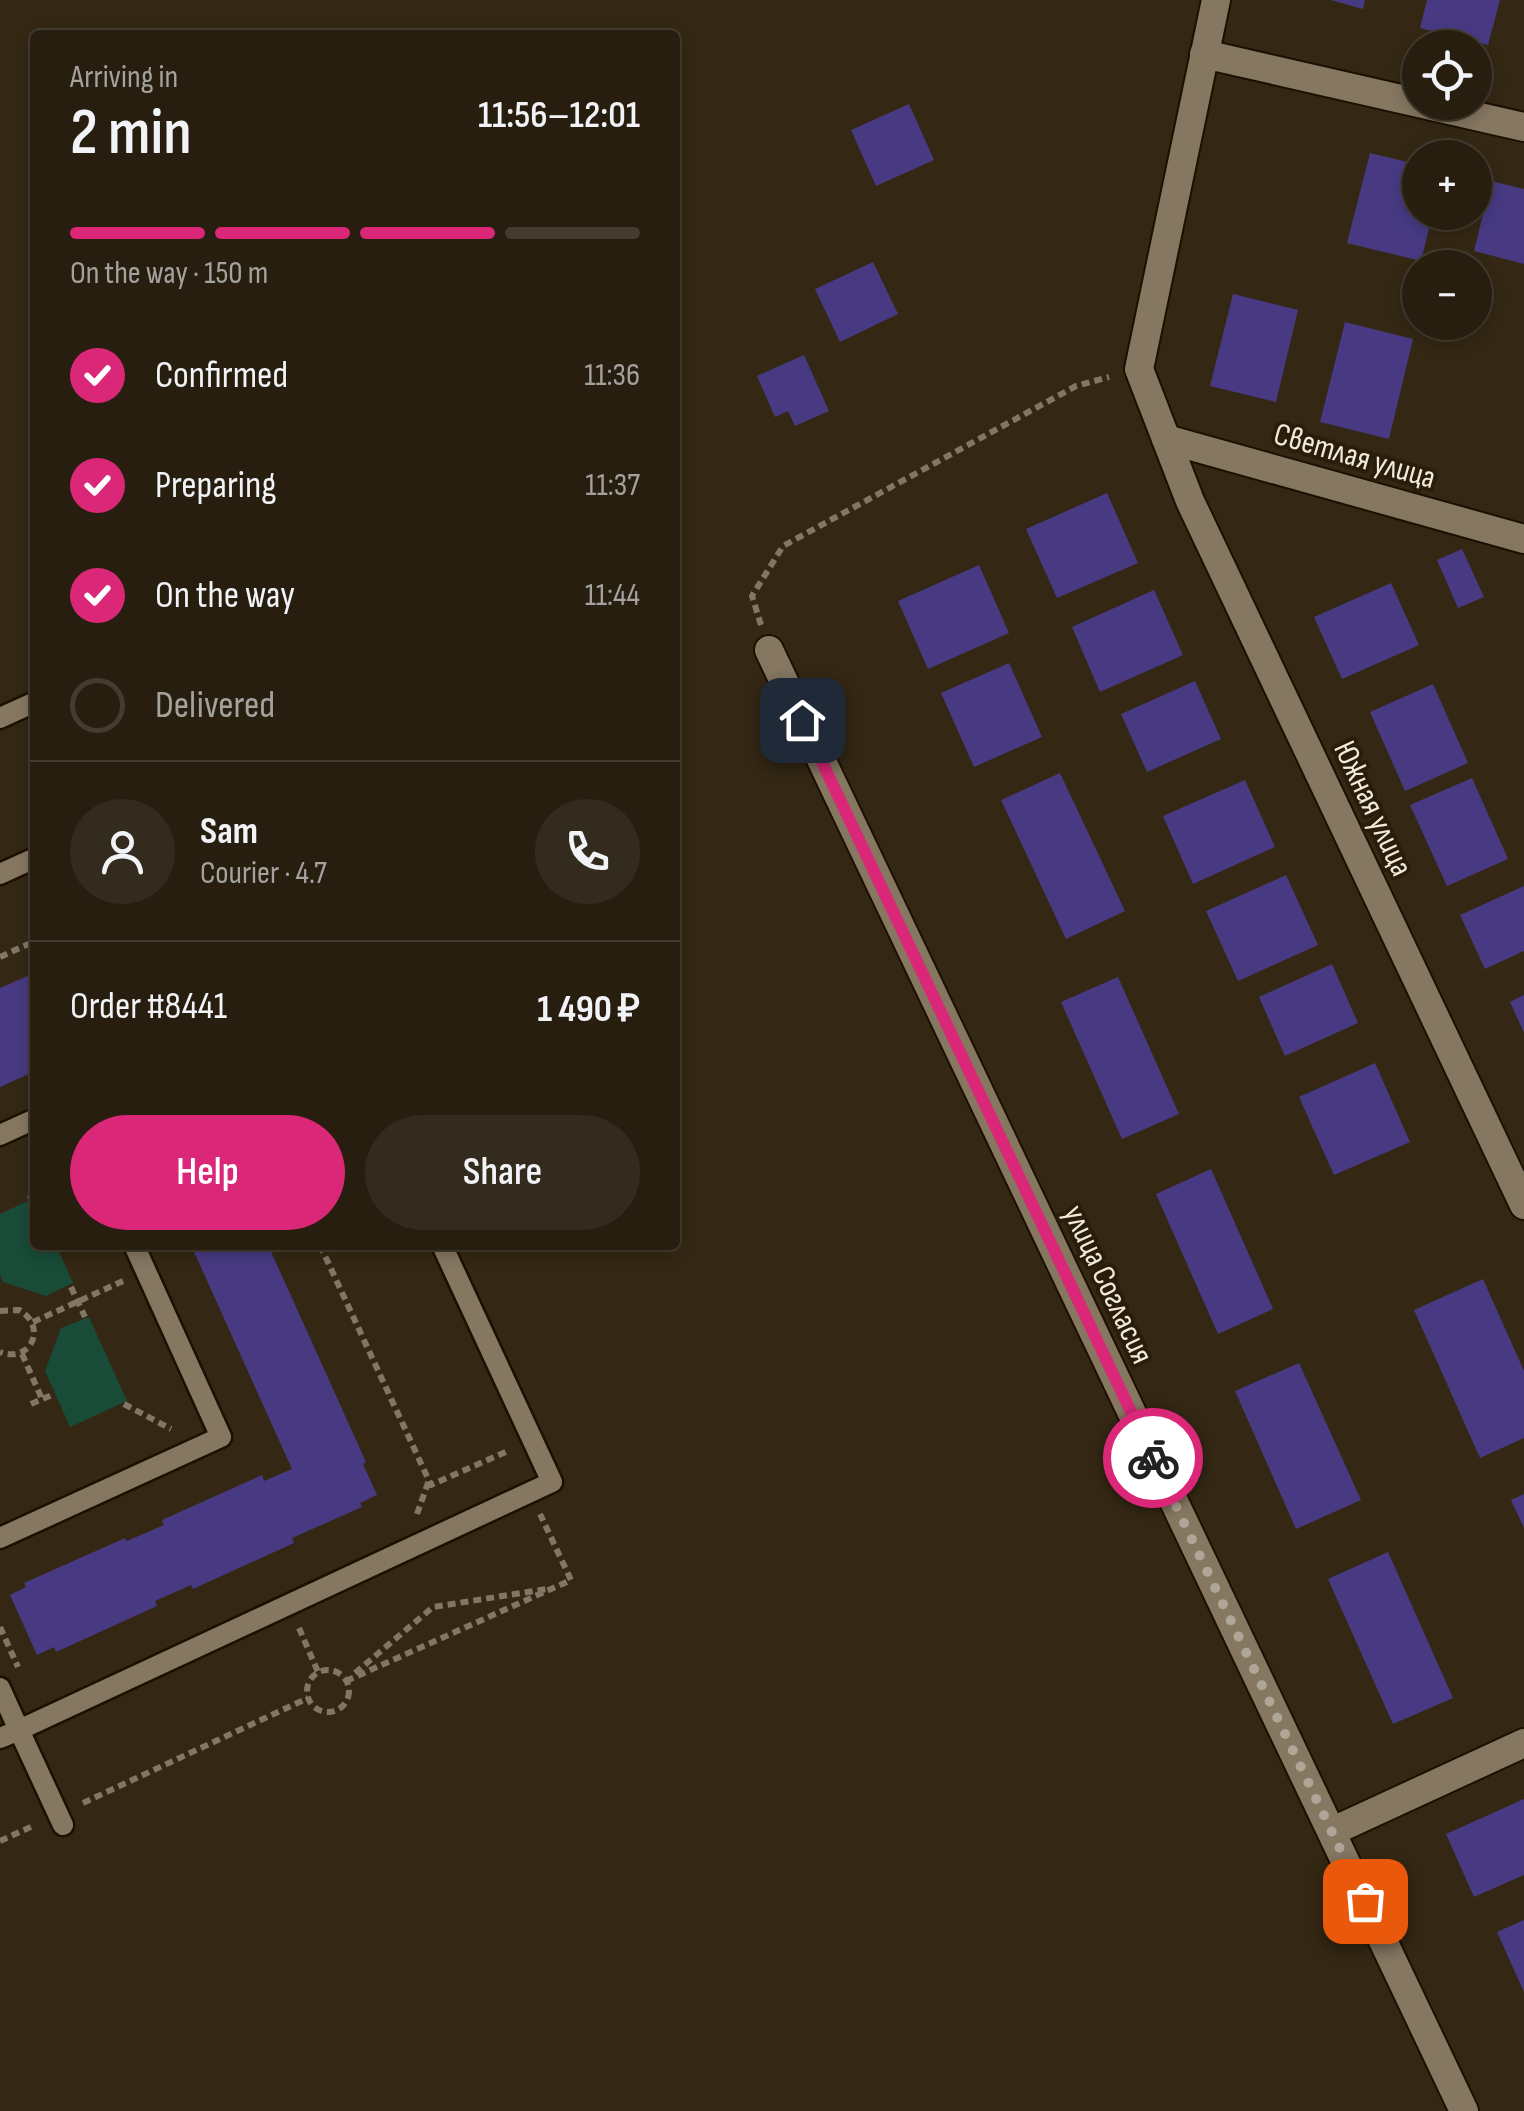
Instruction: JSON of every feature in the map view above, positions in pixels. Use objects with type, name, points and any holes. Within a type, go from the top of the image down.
[{"type":"street","points":[[1139,369],[1216,0]]},
{"type":"street","points":[[1204,54],[1524,127]]},
{"type":"street","name":"Южная улица","points":[[1139,369],[1190,501],[1524,1205]]},
{"type":"street","name":"Светлая улица","points":[[1166,439],[1524,539]]},
{"type":"street","name":"улица Согласия","points":[[769,650],[1464,2111]]},
{"type":"street","points":[[1332,1831],[1524,1744]]},
{"type":"lane","points":[[1,715],[30,704]]},
{"type":"lane","points":[[0,874],[30,860]]},
{"type":"lane","points":[[0,1135],[30,1121]]},
{"type":"lane","points":[[0,1538],[221,1437],[136,1250]]},
{"type":"lane","points":[[10,1734],[552,1482],[444,1250]]},
{"type":"lane","points":[[0,1688],[10,1734],[61,1820]]},
{"type":"path","points":[[769,650],[752,596],[782,546],[1076,386],[1139,369]]},
{"type":"path","points":[[0,957],[30,944]]},
{"type":"path","points":[[322,1250],[431,1485],[535,1439]]},
{"type":"path","points":[[33,1322],[146,1270]]},
{"type":"path","points":[[70,1287],[85,1317]]},
{"type":"path","points":[[0,1310],[19,1310],[33,1322],[34,1340],[22,1354],[10,1356],[0,1352]]},
{"type":"path","points":[[22,1354],[42,1400]]},
{"type":"path","points":[[31,1404],[54,1394]]},
{"type":"path","points":[[346,1681],[571,1580],[511,1450]]},
{"type":"path","points":[[413,1525],[429,1480]]},
{"type":"path","points":[[346,1681],[432,1607],[555,1588]]},
{"type":"path","points":[[318,1672],[339,1673],[346,1681],[346,1703],[337,1710],[315,1708],[308,1698],[311,1679],[318,1672]]},
{"type":"path","points":[[0,1839],[61,1820],[308,1698]]},
{"type":"green space","points":[[30,1200],[30,1250],[58,1250],[73,1283],[46,1296],[3,1282],[0,1214]]},
{"type":"green space","points":[[89,1317],[127,1401],[70,1427],[45,1371],[61,1328]]},
{"type":"building","points":[[1331,0],[1365,0],[1363,9]]},
{"type":"building","points":[[1427,0],[1500,0],[1492,30],[1420,28]]},
{"type":"building","points":[[909,104],[934,160],[876,186],[851,130]]},
{"type":"building","points":[[1370,153],[1402,161],[1402,230],[1429,230],[1424,250],[1402,250],[1402,256],[1347,243]]},
{"type":"building","points":[[1492,181],[1524,189],[1524,264],[1492,256],[1492,250],[1474,250],[1479,230],[1492,230]]},
{"type":"building","points":[[873,262],[898,314],[840,342],[815,289]]},
{"type":"building","points":[[1233,294],[1298,310],[1276,402],[1210,386]]},
{"type":"building","points":[[1345,322],[1413,340],[1389,439],[1320,422]]},
{"type":"building","points":[[804,355],[829,411],[795,426],[788,411],[775,417],[757,376]]},
{"type":"building","points":[[1107,493],[1138,563],[1057,598],[1026,529]]},
{"type":"building","points":[[1462,549],[1484,597],[1458,608],[1437,560]]},
{"type":"building","points":[[979,565],[1009,633],[928,669],[898,601]]},
{"type":"building","points":[[1391,583],[1419,645],[1342,679],[1314,617]]},
{"type":"building","points":[[1154,590],[1183,655],[1100,692],[1072,627]]},
{"type":"building","points":[[1009,663],[1042,737],[974,767],[941,693]]},
{"type":"building","points":[[1195,681],[1221,739],[1147,772],[1121,714]]},
{"type":"building","points":[[1433,684],[1468,763],[1405,791],[1370,712]]},
{"type":"building","points":[[1060,773],[1125,911],[1066,939],[1001,800]]},
{"type":"building","points":[[1472,778],[1508,859],[1447,886],[1410,805]]},
{"type":"building","points":[[1245,780],[1275,847],[1193,884],[1163,816]]},
{"type":"building","points":[[1286,875],[1318,945],[1238,981],[1206,911]]},
{"type":"building","points":[[1524,886],[1524,951],[1485,969],[1460,915]]},
{"type":"building","points":[[1332,964],[1358,1023],[1285,1056],[1259,997]]},
{"type":"building","points":[[30,975],[30,1073],[0,1087],[0,988]]},
{"type":"building","points":[[1118,977],[1179,1114],[1122,1139],[1061,1002]]},
{"type":"building","points":[[1524,995],[1524,1033],[1510,1002]]},
{"type":"building","points":[[1375,1063],[1410,1142],[1334,1175],[1299,1097]]},
{"type":"building","points":[[1211,1169],[1273,1309],[1218,1334],[1156,1194]]},
{"type":"building","points":[[193,1250],[270,1250],[366,1462],[363,1464],[377,1495],[360,1503],[362,1507],[292,1538],[294,1543],[193,1589],[191,1585],[155,1601],[157,1606],[56,1652],[54,1647],[37,1655],[10,1595],[26,1587],[24,1583],[164,1525],[162,1520],[262,1475],[264,1481],[292,1469]]},
{"type":"building","points":[[1483,1279],[1524,1371],[1524,1438],[1480,1458],[1414,1310]]},
{"type":"building","points":[[1299,1363],[1361,1500],[1296,1529],[1235,1391]]},
{"type":"building","points":[[1524,1494],[1524,1528],[1511,1500]]},
{"type":"building","points":[[1388,1552],[1453,1698],[1393,1724],[1328,1579]]},
{"type":"building","points":[[1524,1799],[1524,1875],[1474,1897],[1446,1834]]},
{"type":"building","points":[[1524,1920],[1524,1992],[1497,1932]]},
{"type":"way so far","points":[[1153,1458],[1365,1901]]},
{"type":"route","points":[[802,720],[1153,1458]]}]
